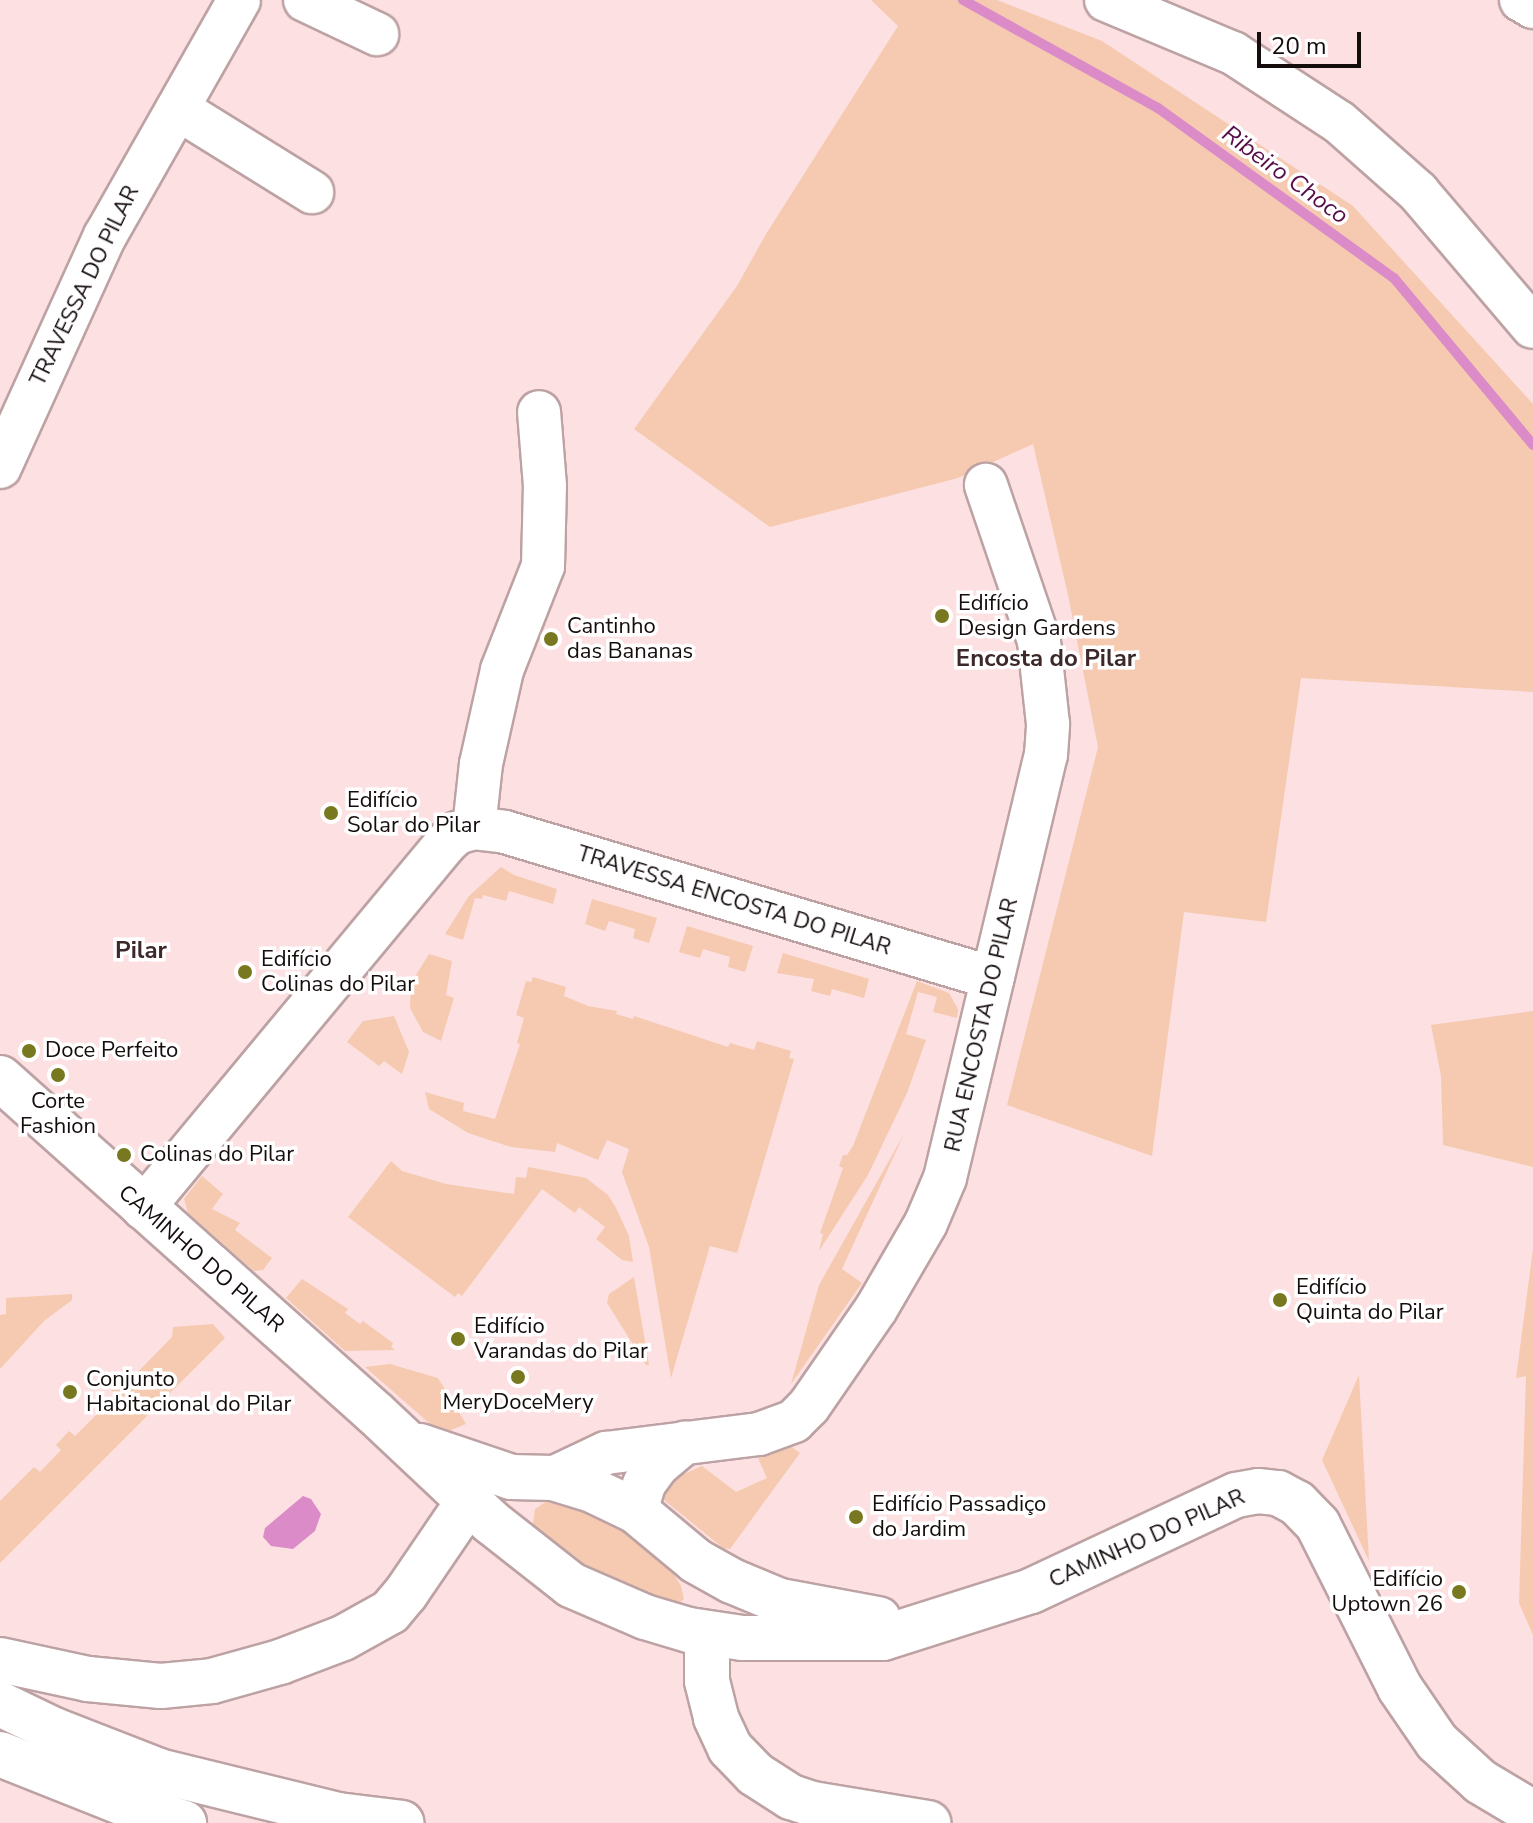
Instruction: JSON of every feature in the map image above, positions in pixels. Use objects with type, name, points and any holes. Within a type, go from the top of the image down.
[{"type":"street","name":"TRAVESSA DO PILAR","points":[[0,467],[105,236],[239,0]]},
{"type":"street","points":[[305,0],[377,34]]},
{"type":"street","points":[[1106,0],[1233,53],[1339,122],[1418,192],[1533,327]]},
{"type":"street","points":[[1521,0],[1533,7]]},
{"type":"street","points":[[178,109],[312,192]]},
{"type":"street","points":[[143,1208],[445,844],[457,833],[474,828],[481,764],[502,670],[543,566],[545,486],[539,412]]},
{"type":"street","name":"RUA ENCOSTA DO PILAR","points":[[532,1477],[606,1453],[759,1434],[794,1421],[815,1398],[876,1309],[926,1223],[945,1178],[1046,755],[1048,724],[1039,641],[986,485]]},
{"type":"street","name":"TRAVESSA ENCOSTA DO PILAR","points":[[474,828],[505,832],[993,978]]},
{"type":"street","name":"CAMINHO DO PILAR","points":[[0,1078],[403,1439],[468,1502],[518,1546],[571,1585],[645,1617],[707,1633],[798,1640],[883,1638],[1031,1591],[1236,1495],[1258,1491],[1278,1493],[1297,1503],[1318,1525],[1400,1688],[1437,1742],[1481,1782],[1533,1813]]},
{"type":"street","name":"CAMINHO DO PILAR","points":[[403,1439],[636,1511],[696,1561],[780,1601],[859,1617],[937,1620]]},
{"type":"street","points":[[636,1511],[651,1474],[685,1442]]},
{"type":"street","points":[[0,1660],[88,1679],[161,1686],[212,1681],[280,1662],[343,1638],[390,1612],[468,1502],[482,1488],[532,1477],[527,1495],[515,1508],[512,1524],[518,1546]]},
{"type":"street","points":[[696,1561],[707,1610],[707,1681],[716,1718],[730,1748],[755,1774],[791,1797],[813,1804],[928,1823]]},
{"type":"street","points":[[0,1704],[54,1730],[159,1771],[338,1815],[402,1823]]},
{"type":"street","points":[[0,1754],[128,1805],[184,1823]]},
{"type":"shaded area","points":[[871,0],[997,0],[1102,41],[1353,206],[1533,404],[1533,692],[1301,678],[1266,922],[1184,912],[1152,1156],[1007,1105],[1098,747],[1068,595],[1033,444],[958,478],[770,527],[634,429],[737,286],[766,234],[898,26]]},
{"type":"shaded area","points":[[501,867],[514,875],[557,889],[553,904],[509,891],[506,901],[483,895],[482,899],[475,898],[463,940],[445,934],[469,896]]},
{"type":"shaded area","points":[[592,899],[657,918],[649,943],[633,938],[635,929],[609,921],[605,931],[585,924]]},
{"type":"shaded area","points":[[687,926],[753,946],[745,972],[728,967],[730,957],[703,949],[700,958],[679,952]]},
{"type":"shaded area","points":[[783,953],[869,979],[864,998],[832,989],[830,996],[811,991],[814,979],[777,973]]},
{"type":"shaded area","points":[[429,954],[452,961],[446,995],[454,998],[441,1041],[423,1032],[410,1008],[411,983]]},
{"type":"shaded area","points":[[533,977],[566,987],[564,996],[588,1006],[617,1011],[616,1014],[633,1019],[634,1016],[728,1047],[730,1043],[754,1050],[757,1041],[791,1051],[789,1058],[794,1059],[737,1253],[710,1246],[671,1378],[649,1247],[622,1172],[629,1149],[607,1140],[598,1160],[557,1143],[555,1152],[511,1147],[468,1133],[429,1109],[425,1092],[464,1103],[463,1111],[495,1119],[520,1044],[517,1043],[524,1018],[516,1015],[526,981],[531,982]]},
{"type":"shaded area","points":[[917,981],[949,993],[958,1009],[957,1018],[933,1012],[937,997],[918,992],[906,1034],[926,1040],[907,1093],[868,1175],[819,1251],[823,1234],[820,1233],[843,1168],[839,1166],[843,1155],[847,1155],[853,1146]]},
{"type":"shaded area","points":[[1533,1011],[1533,1167],[1443,1145],[1441,1076],[1431,1025]]},
{"type":"shaded area","points":[[394,1016],[409,1052],[402,1074],[384,1061],[379,1066],[347,1042],[363,1021]]},
{"type":"shaded area","points":[[904,1134],[842,1269],[862,1283],[791,1384],[819,1285]]},
{"type":"shaded area","points":[[391,1161],[402,1171],[446,1184],[514,1194],[516,1177],[526,1178],[528,1167],[586,1178],[608,1195],[616,1208],[629,1236],[633,1262],[622,1260],[596,1239],[605,1227],[579,1207],[575,1213],[542,1189],[462,1296],[458,1293],[455,1297],[348,1217]]},
{"type":"shaded area","points":[[202,1176],[223,1194],[212,1209],[240,1223],[235,1230],[272,1258],[263,1270],[254,1271],[188,1213],[184,1199]]},
{"type":"shaded area","points":[[1533,1249],[1533,1635],[1519,1603],[1526,1376],[1516,1378]]},
{"type":"shaded area","points":[[634,1277],[649,1365],[646,1365],[607,1303],[609,1294]]},
{"type":"shaded area","points":[[302,1279],[348,1309],[345,1313],[360,1324],[363,1321],[393,1343],[391,1347],[395,1350],[345,1351],[286,1298]]},
{"type":"shaded area","points":[[72,1294],[72,1300],[44,1321],[0,1369],[0,1315],[6,1314],[6,1298]]},
{"type":"shaded area","points":[[213,1324],[225,1338],[0,1563],[0,1501],[34,1467],[40,1472],[61,1450],[56,1445],[69,1431],[75,1436],[116,1395],[110,1389],[124,1374],[131,1379],[172,1337],[173,1327]]},
{"type":"shaded area","points":[[390,1364],[438,1378],[466,1424],[449,1431],[436,1429],[365,1367]]},
{"type":"shaded area","points":[[1359,1375],[1369,1561],[1322,1460]]},
{"type":"shaded area","points":[[792,1447],[800,1453],[730,1549],[723,1548],[664,1500],[664,1488],[673,1479],[702,1466],[736,1492],[767,1478],[758,1458]]},
{"type":"shaded area","points":[[303,1496],[311,1499],[321,1514],[315,1531],[293,1549],[271,1546],[263,1537],[265,1528]]},
{"type":"shaded area","points":[[547,1501],[582,1510],[626,1531],[669,1566],[681,1586],[684,1599],[677,1605],[627,1589],[567,1559],[532,1530],[535,1509]]},
{"type":"waterway","name":"Ribeiro Choco","points":[[963,0],[1158,108],[1394,278],[1533,445]]},
{"type":"place","name":"Edifício Design Gardens","points":[[942,616]]},
{"type":"place","name":"Cantinho das Bananas","points":[[551,639]]},
{"type":"place","name":"Edifício Solar do Pilar","points":[[331,813]]},
{"type":"place","name":"Edifício Colinas do Pilar","points":[[245,972]]},
{"type":"place","name":"Doce Perfeito","points":[[29,1051]]},
{"type":"place","name":"Corte Fashion","points":[[58,1075]]},
{"type":"place","name":"Colinas do Pilar","points":[[124,1155]]},
{"type":"place","name":"Edifício Quinta do Pilar","points":[[1280,1300]]},
{"type":"place","name":"Edifício Varandas do Pilar","points":[[458,1339]]},
{"type":"place","name":"MeryDoceMery","points":[[518,1377]]},
{"type":"place","name":"Conjunto Habitacional do Pilar","points":[[70,1392]]},
{"type":"place","name":"Edifício Passadiço do Jardim","points":[[856,1517]]},
{"type":"place","name":"Edifício Uptown 26","points":[[1459,1592]]},
{"type":"district","name":"Encosta do Pilar","points":[[1046,659]]},
{"type":"district","name":"Pilar","points":[[141,951]]}]
